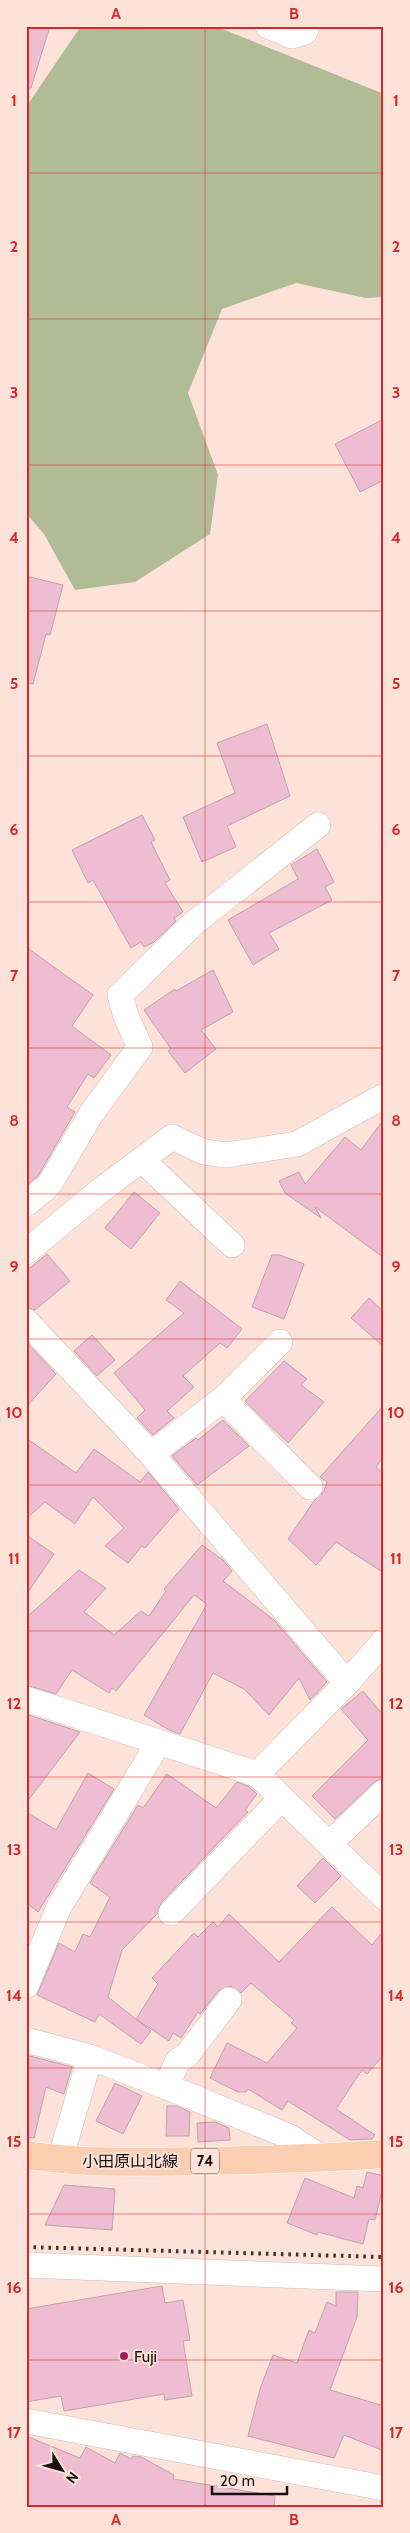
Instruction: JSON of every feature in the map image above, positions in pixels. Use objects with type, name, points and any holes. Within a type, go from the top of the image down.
[{"type":"main road","name":"小田原山北線","points":[[26,2155],[60,2160],[132,2162],[322,2158],[384,2154]]},
{"type":"street","points":[[268,26],[292,36],[305,32],[308,26]]},
{"type":"street","points":[[26,1204],[49,1185],[91,1114],[140,1047],[126,1016],[120,995],[194,923],[318,824]]},
{"type":"street","points":[[26,1252],[101,1190],[172,1137],[204,1152],[226,1155],[297,1144],[384,1096]]},
{"type":"street","points":[[142,1160],[232,1245]]},
{"type":"street","points":[[26,1321],[151,1454],[347,1683]]},
{"type":"street","points":[[151,1454],[223,1399],[280,1342]]},
{"type":"street","points":[[223,1399],[310,1487]]},
{"type":"street","points":[[257,1774],[347,1683],[384,1641]]},
{"type":"street","points":[[26,1699],[257,1774],[384,1897]]},
{"type":"street","points":[[26,1986],[59,1907],[159,1742]]},
{"type":"street","points":[[329,1844],[384,1792]]},
{"type":"street","points":[[171,1913],[282,1798]]},
{"type":"street","points":[[166,2086],[178,2061],[187,2056],[229,2000]]},
{"type":"street","points":[[26,2040],[90,2057],[166,2086],[288,2136],[322,2158]]},
{"type":"street","points":[[60,2160],[90,2057]]},
{"type":"street","points":[[26,2266],[384,2279]]},
{"type":"street","points":[[26,2421],[384,2488]]},
{"type":"green space","points":[[81,26],[215,26],[384,94],[384,297],[366,298],[296,283],[222,309],[188,393],[218,475],[210,534],[135,582],[75,590],[44,534],[26,513],[26,107]]},
{"type":"building","points":[[26,26],[50,26],[31,88],[26,88]]},
{"type":"building","points":[[384,419],[384,480],[360,492],[335,444]]},
{"type":"building","points":[[26,576],[63,585],[50,635],[46,634],[33,684],[26,683]]},
{"type":"building","points":[[267,724],[290,796],[227,826],[236,847],[202,862],[183,817],[235,793],[217,743]]},
{"type":"building","points":[[142,815],[155,840],[151,842],[170,880],[165,883],[183,912],[174,918],[176,921],[154,942],[144,947],[141,942],[131,948],[93,880],[88,883],[72,850]]},
{"type":"building","points":[[317,849],[334,882],[325,887],[332,900],[269,933],[279,949],[253,965],[228,920],[298,879],[291,865]]},
{"type":"building","points":[[26,947],[93,995],[72,1026],[111,1055],[94,1078],[88,1074],[67,1107],[75,1112],[38,1176],[26,1185]]},
{"type":"building","points":[[213,970],[233,1012],[201,1030],[216,1049],[185,1073],[168,1051],[171,1049],[144,1010],[175,989],[176,991]]},
{"type":"building","points":[[384,1119],[384,1258],[315,1207],[321,1218],[285,1193],[279,1181],[299,1172],[305,1184],[345,1137],[361,1150]]},
{"type":"building","points":[[134,1192],[160,1213],[131,1249],[105,1228]]},
{"type":"building","points":[[47,1254],[70,1281],[35,1310],[26,1307],[26,1271]]},
{"type":"building","points":[[272,1255],[280,1255],[304,1264],[284,1319],[252,1307]]},
{"type":"building","points":[[180,1281],[242,1329],[227,1348],[220,1343],[183,1376],[194,1387],[167,1411],[174,1418],[153,1435],[137,1418],[145,1410],[114,1373],[184,1313],[166,1300]]},
{"type":"building","points":[[369,1298],[384,1312],[384,1347],[351,1318]]},
{"type":"building","points":[[92,1335],[115,1360],[97,1376],[74,1351]]},
{"type":"building","points":[[26,1342],[56,1374],[26,1407]]},
{"type":"building","points":[[284,1361],[307,1379],[301,1385],[324,1402],[288,1443],[245,1401]]},
{"type":"building","points":[[384,1405],[384,1456],[376,1467],[384,1474],[384,1573],[336,1542],[316,1565],[288,1539],[314,1501],[324,1491],[327,1482],[320,1477]]},
{"type":"building","points":[[223,1420],[249,1446],[197,1485],[172,1456],[196,1438],[198,1440]]},
{"type":"building","points":[[26,1438],[76,1473],[94,1449],[140,1482],[148,1472],[179,1509],[145,1548],[142,1546],[128,1563],[105,1546],[124,1528],[93,1497],[75,1524],[45,1502],[26,1519]]},
{"type":"building","points":[[26,1535],[54,1554],[26,1595]]},
{"type":"building","points":[[202,1545],[223,1560],[232,1571],[223,1581],[274,1620],[327,1682],[310,1700],[299,1678],[269,1715],[244,1689],[213,1673],[180,1734],[169,1730],[144,1715],[207,1604],[194,1595],[116,1691],[112,1688],[109,1693],[72,1670],[56,1694],[26,1685],[26,1618],[79,1570],[106,1588],[84,1612],[114,1635],[141,1611],[149,1616],[166,1591],[164,1589]]},
{"type":"building","points":[[363,1691],[384,1716],[384,1778],[374,1782],[335,1819],[312,1796],[368,1740],[341,1709]]},
{"type":"building","points":[[26,1714],[80,1732],[26,1803]]},
{"type":"building","points":[[88,1773],[114,1789],[38,1912],[26,1902],[26,1812],[56,1830]]},
{"type":"building","points":[[167,1774],[216,1808],[237,1782],[248,1786],[257,1794],[245,1810],[248,1812],[161,1903],[157,1914],[122,1950],[108,1997],[151,2031],[141,2044],[99,2014],[95,2022],[37,1995],[59,1943],[75,1952],[83,1934],[90,1937],[110,1897],[90,1883],[138,1805],[143,1808]]},
{"type":"building","points":[[323,1858],[341,1876],[315,1903],[297,1886]]},
{"type":"building","points":[[332,1907],[372,1945],[384,1930],[384,2055],[367,2074],[362,2070],[336,2109],[375,2135],[372,2139],[350,2140],[288,2101],[282,2110],[248,2089],[246,2092],[238,2092],[210,2078],[227,2043],[267,2063],[297,2028],[291,2023],[294,2020],[251,1983],[241,1993],[230,1986],[218,1991],[200,2014],[198,2012],[181,2038],[173,2033],[169,2041],[136,2019],[158,1984],[152,1978],[194,1933],[198,1937],[213,1922],[218,1927],[229,1914],[279,1962]]},
{"type":"building","points":[[26,2055],[72,2067],[64,2094],[46,2087],[34,2138],[26,2137]]},
{"type":"building","points":[[115,2083],[142,2096],[123,2134],[96,2121]]},
{"type":"building","points":[[167,2106],[177,2106],[190,2112],[189,2136],[166,2136]]},
{"type":"building","points":[[215,2122],[229,2128],[230,2140],[198,2142],[197,2123]]},
{"type":"building","points":[[367,2172],[384,2176],[384,2183],[375,2220],[369,2219],[363,2244],[318,2232],[317,2235],[287,2223],[305,2178],[354,2198],[357,2186],[363,2188]]},
{"type":"building","points":[[64,2185],[115,2189],[112,2230],[45,2225]]},
{"type":"building","points":[[162,2286],[165,2303],[183,2300],[190,2340],[183,2341],[192,2396],[165,2400],[164,2394],[64,2411],[61,2396],[26,2402],[26,2309]]},
{"type":"building","points":[[336,2292],[358,2292],[357,2317],[330,2390],[384,2406],[384,2451],[344,2435],[334,2458],[248,2436],[260,2389],[273,2355],[297,2363],[309,2330],[315,2333],[327,2302],[336,2306]]},
{"type":"building","points":[[26,2436],[80,2458],[86,2447],[115,2463],[120,2453],[131,2459],[133,2456],[141,2457],[174,2475],[173,2479],[275,2496],[274,2507],[26,2507]]},
{"type":"railway","points":[[26,2247],[384,2257]]},
{"type":"place","name":"Fuji","points":[[124,2356]]}]
